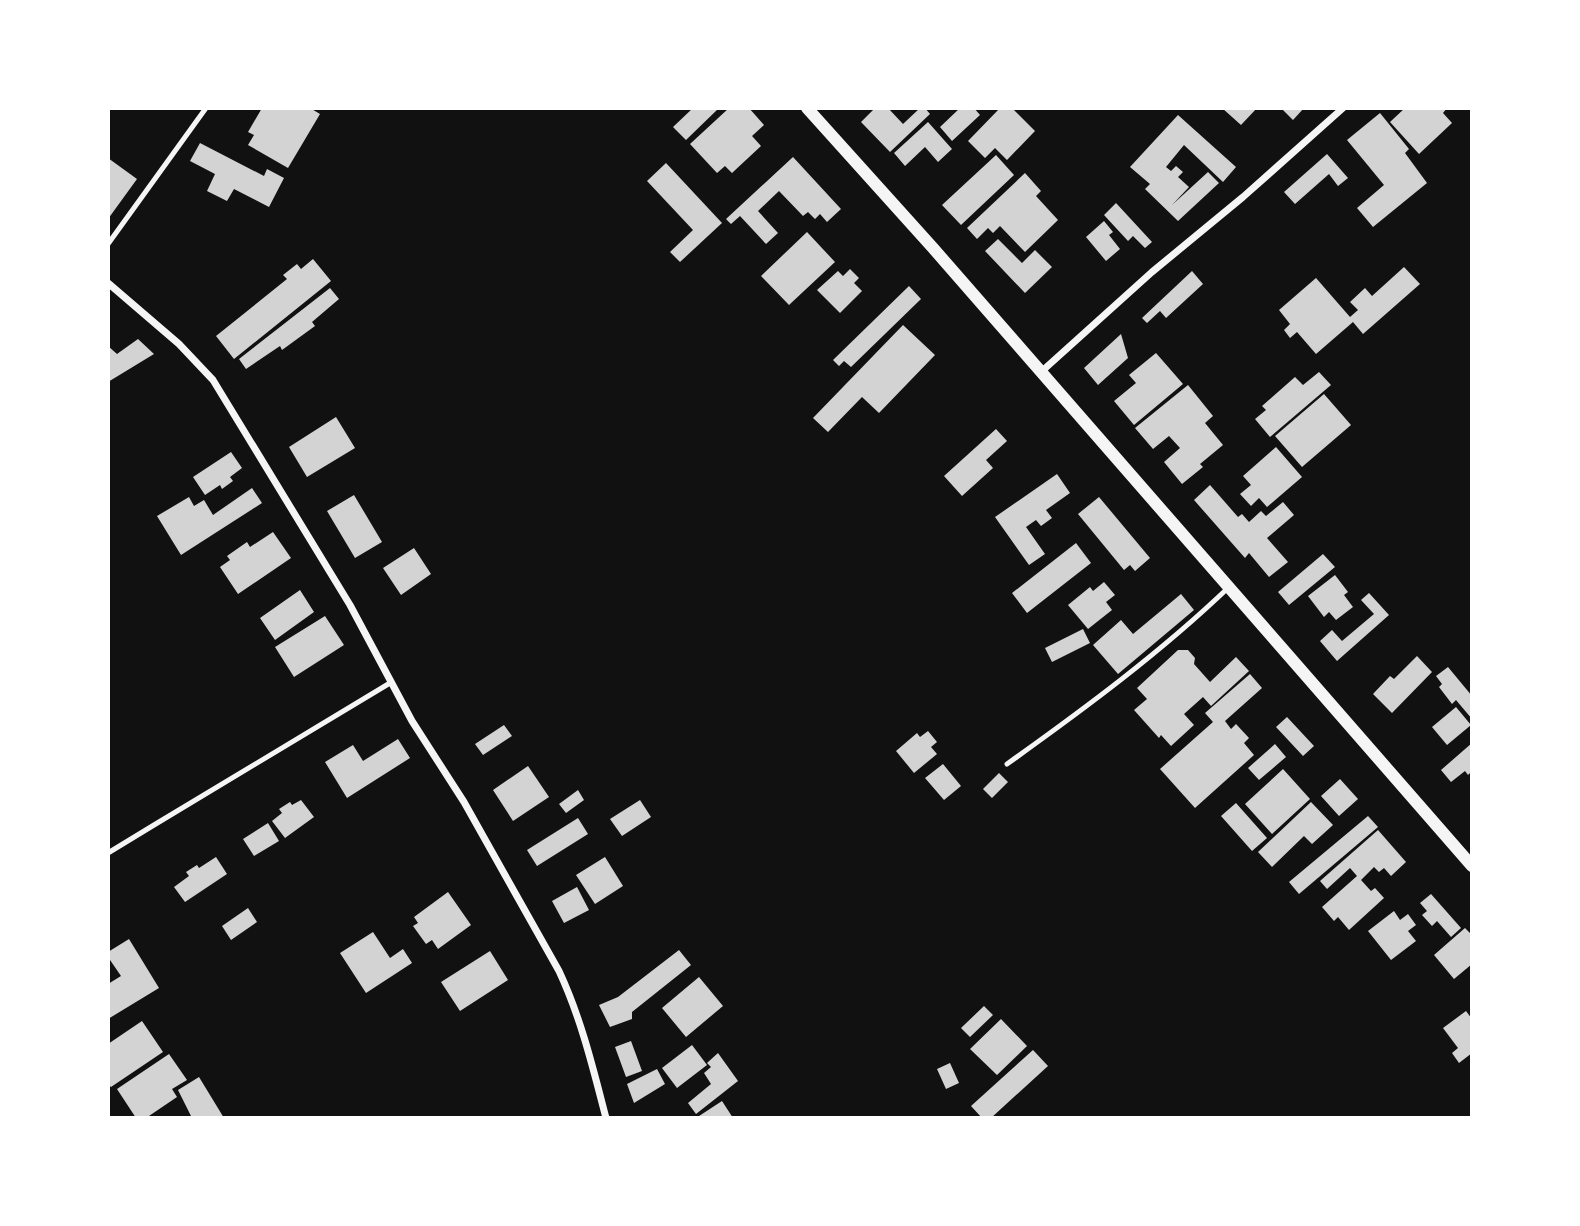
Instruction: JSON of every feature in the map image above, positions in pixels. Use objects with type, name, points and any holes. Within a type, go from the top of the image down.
[{"type":"street","points":[[807,108],[933,248],[1472,866]]},
{"type":"street","points":[[1041,372],[1152,272],[1243,197],[1343,108]]},
{"type":"street","points":[[108,283],[179,344],[213,380],[350,606],[390,683],[464,802],[559,971],[585,1037],[606,1118]]},
{"type":"lane","points":[[108,244],[206,108]]},
{"type":"lane","points":[[1007,764],[1136,669],[1229,587]]},
{"type":"lane","points":[[108,853],[390,683]]},
{"type":"building","points":[[262,108],[310,108],[320,114],[288,168],[248,145],[254,135],[248,132]]},
{"type":"building","points":[[693,108],[719,108],[686,140],[673,127]]},
{"type":"building","points":[[729,108],[749,108],[764,125],[752,136],[761,146],[732,173],[725,166],[717,173],[690,144]]},
{"type":"building","points":[[875,108],[888,108],[903,124],[920,108],[925,108],[930,114],[890,152],[861,122]]},
{"type":"building","points":[[960,108],[974,108],[980,115],[952,141],[940,127]]},
{"type":"building","points":[[1000,108],[1012,108],[1035,131],[1007,160],[995,148],[985,158],[968,141]]},
{"type":"building","points":[[1222,108],[1257,108],[1241,125]]},
{"type":"building","points":[[1281,108],[1304,108],[1293,120]]},
{"type":"building","points":[[1405,108],[1447,108],[1443,113],[1452,123],[1419,154],[1390,122]]},
{"type":"building","points":[[1380,113],[1409,149],[1405,153],[1427,183],[1373,227],[1357,208],[1384,185],[1347,140]]},
{"type":"building","points":[[1178,115],[1236,167],[1223,182],[1184,145],[1166,167],[1171,171],[1176,166],[1183,172],[1178,177],[1189,187],[1172,205],[1208,172],[1219,183],[1178,221],[1145,189],[1150,184],[1130,167]]},
{"type":"building","points":[[928,122],[952,149],[938,162],[925,147],[905,166],[894,153]]},
{"type":"building","points":[[200,143],[264,176],[267,169],[284,178],[269,207],[234,189],[227,201],[207,191],[215,174],[190,161]]},
{"type":"building","points":[[1327,154],[1348,178],[1338,186],[1329,174],[1295,204],[1284,192]]},
{"type":"building","points":[[996,155],[1014,175],[961,225],[942,205]]},
{"type":"building","points":[[793,157],[841,209],[827,222],[820,214],[815,219],[808,212],[803,216],[779,191],[758,211],[778,233],[766,244],[740,216],[731,224],[726,219]]},
{"type":"building","points":[[108,158],[137,179],[108,219]]},
{"type":"building","points":[[666,163],[722,223],[680,262],[670,252],[693,230],[647,181]]},
{"type":"building","points":[[1025,173],[1041,191],[1036,196],[1058,220],[1025,252],[1000,226],[993,233],[988,228],[977,239],[967,228]]},
{"type":"building","points":[[1116,203],[1152,242],[1145,248],[1133,236],[1128,241],[1104,215]]},
{"type":"building","points":[[1104,221],[1113,232],[1109,235],[1120,249],[1106,261],[1086,237]]},
{"type":"building","points":[[807,232],[835,262],[789,305],[761,276]]},
{"type":"building","points":[[998,239],[1022,263],[1035,250],[1052,267],[1025,293],[985,251]]},
{"type":"building","points":[[313,259],[331,281],[234,359],[216,336],[287,279],[283,275],[297,264],[301,269]]},
{"type":"building","points":[[1404,267],[1420,284],[1363,334],[1353,322],[1316,354],[1297,332],[1290,338],[1284,330],[1290,324],[1279,310],[1316,278],[1350,317],[1358,310],[1350,302],[1365,288],[1372,296]]},
{"type":"building","points":[[850,269],[859,278],[854,283],[862,291],[840,313],[817,290],[838,271],[843,276]]},
{"type":"building","points":[[1192,271],[1203,284],[1166,318],[1160,311],[1147,323],[1142,318]]},
{"type":"building","points":[[909,286],[921,299],[851,367],[844,361],[839,366],[833,360]]},
{"type":"building","points":[[330,288],[339,299],[312,322],[315,326],[282,350],[280,346],[246,369],[239,359]]},
{"type":"building","points":[[903,325],[935,355],[879,413],[862,397],[828,432],[813,418]]},
{"type":"building","points":[[1121,334],[1128,358],[1098,385],[1084,368]]},
{"type":"building","points":[[138,339],[154,354],[108,382],[108,346],[117,354]]},
{"type":"building","points":[[1156,353],[1183,384],[1134,425],[1114,401],[1136,383],[1129,375]]},
{"type":"building","points":[[1319,372],[1331,385],[1270,437],[1255,419],[1266,410],[1262,406],[1295,377],[1303,385]]},
{"type":"building","points":[[1188,385],[1213,416],[1205,423],[1223,445],[1200,464],[1203,467],[1182,484],[1164,462],[1180,448],[1169,436],[1153,449],[1135,428]]},
{"type":"building","points":[[1324,394],[1351,425],[1302,467],[1275,436]]},
{"type":"building","points":[[336,417],[355,448],[307,477],[289,447]]},
{"type":"building","points":[[996,429],[1007,441],[986,460],[993,468],[962,496],[944,476]]},
{"type":"building","points":[[1276,447],[1302,477],[1267,507],[1259,498],[1251,506],[1240,494],[1251,485],[1243,476]]},
{"type":"building","points":[[231,452],[242,468],[230,477],[233,481],[222,489],[220,485],[205,495],[193,477]]},
{"type":"building","points":[[1057,474],[1070,493],[1046,510],[1052,518],[1041,526],[1036,520],[1026,527],[1045,554],[1029,565],[995,517]]},
{"type":"building","points":[[1210,485],[1238,517],[1242,514],[1249,522],[1261,511],[1266,516],[1283,502],[1294,515],[1267,538],[1288,562],[1269,577],[1249,553],[1245,558],[1194,500]]},
{"type":"building","points":[[252,488],[262,503],[181,555],[157,516],[189,497],[194,506],[204,500],[213,515]]},
{"type":"building","points":[[354,495],[382,542],[355,558],[327,511]]},
{"type":"building","points":[[1099,497],[1150,558],[1135,571],[1130,565],[1124,570],[1078,514]]},
{"type":"building","points":[[273,532],[291,558],[238,594],[220,567],[230,560],[227,556],[247,542],[250,547]]},
{"type":"building","points":[[1076,543],[1091,563],[1027,613],[1012,593]]},
{"type":"building","points":[[414,548],[431,574],[401,595],[383,568]]},
{"type":"building","points":[[1323,554],[1335,567],[1289,605],[1278,592]]},
{"type":"building","points":[[1335,575],[1348,592],[1344,595],[1353,607],[1336,620],[1329,612],[1324,617],[1308,596]]},
{"type":"building","points":[[1104,582],[1115,595],[1106,602],[1112,610],[1088,629],[1068,605],[1090,587],[1093,591]]},
{"type":"building","points":[[300,590],[314,612],[275,640],[260,618]]},
{"type":"building","points":[[1369,593],[1389,615],[1337,661],[1320,641],[1332,630],[1342,641],[1374,614],[1361,600]]},
{"type":"building","points":[[1181,594],[1194,610],[1118,674],[1093,645],[1121,620],[1133,634]]},
{"type":"building","points":[[325,616],[344,645],[294,677],[275,647]]},
{"type":"building","points":[[1083,629],[1090,643],[1052,662],[1045,648]]},
{"type":"building","points":[[1178,650],[1188,650],[1195,658],[1194,664],[1210,682],[1236,657],[1249,671],[1211,706],[1203,697],[1184,714],[1194,725],[1171,746],[1161,735],[1159,738],[1134,710],[1147,699],[1137,688]]},
{"type":"building","points":[[1417,656],[1432,672],[1392,713],[1373,694],[1390,676],[1394,679]]},
{"type":"building","points":[[1448,667],[1472,696],[1472,719],[1456,700],[1452,704],[1439,687],[1442,684],[1436,676]]},
{"type":"building","points":[[1250,674],[1262,688],[1225,721],[1231,729],[1236,724],[1249,738],[1244,743],[1254,755],[1195,808],[1160,769],[1213,722],[1205,713]]},
{"type":"building","points":[[1456,707],[1471,725],[1447,745],[1432,727]]},
{"type":"building","points":[[1287,717],[1314,746],[1303,756],[1276,727]]},
{"type":"building","points":[[504,725],[512,736],[483,755],[475,744]]},
{"type":"building","points":[[928,731],[937,742],[931,747],[937,754],[914,773],[896,751],[917,733],[920,737]]},
{"type":"building","points":[[398,739],[410,758],[347,798],[325,762],[353,745],[363,761]]},
{"type":"building","points":[[1472,743],[1472,771],[1468,775],[1465,771],[1451,782],[1441,770]]},
{"type":"building","points":[[1275,744],[1286,757],[1259,780],[1248,768]]},
{"type":"building","points":[[943,764],[961,786],[944,800],[925,778]]},
{"type":"building","points":[[528,766],[549,797],[513,821],[493,790]]},
{"type":"building","points":[[1283,769],[1310,799],[1272,834],[1245,804]]},
{"type":"building","points":[[999,773],[1008,782],[992,798],[983,789]]},
{"type":"building","points":[[1340,779],[1358,799],[1339,816],[1321,796]]},
{"type":"building","points":[[578,790],[584,800],[566,813],[559,804]]},
{"type":"building","points":[[301,800],[314,817],[285,838],[272,821],[282,813],[279,809],[290,802],[292,805]]},
{"type":"building","points":[[640,800],[651,817],[622,836],[610,819]]},
{"type":"building","points":[[1311,802],[1333,825],[1312,844],[1304,836],[1272,867],[1258,852]]},
{"type":"building","points":[[1236,803],[1267,838],[1252,851],[1221,816]]},
{"type":"building","points":[[1368,816],[1378,827],[1299,894],[1289,882]]},
{"type":"building","points":[[578,818],[588,834],[537,866],[527,850]]},
{"type":"building","points":[[268,823],[279,841],[254,856],[243,839]]},
{"type":"building","points":[[1378,830],[1406,862],[1391,876],[1384,868],[1379,872],[1374,867],[1361,880],[1371,891],[1375,888],[1384,898],[1349,930],[1338,917],[1334,921],[1322,907],[1357,876],[1350,868],[1327,889],[1320,881]]},
{"type":"building","points":[[216,857],[227,874],[185,902],[174,887],[189,876],[186,872],[197,865],[199,868]]},
{"type":"building","points":[[605,857],[623,886],[595,904],[576,875]]},
{"type":"building","points":[[577,887],[589,910],[564,923],[552,901]]},
{"type":"building","points":[[448,892],[471,925],[438,949],[432,940],[426,944],[413,926],[418,923],[414,917]]},
{"type":"building","points":[[1431,894],[1461,928],[1451,937],[1437,921],[1432,926],[1422,915],[1427,911],[1420,903]]},
{"type":"building","points":[[248,908],[257,922],[231,940],[222,926]]},
{"type":"building","points":[[1394,911],[1400,920],[1408,914],[1416,925],[1408,931],[1416,941],[1391,960],[1368,931]]},
{"type":"building","points":[[1465,928],[1472,935],[1472,964],[1454,979],[1434,955]]},
{"type":"building","points":[[373,932],[390,958],[403,949],[412,963],[366,993],[340,953]]},
{"type":"building","points":[[129,939],[159,988],[108,1019],[108,984],[121,976],[108,957],[108,952]]},
{"type":"building","points":[[679,950],[691,965],[632,1012],[632,1019],[610,1027],[599,1005],[618,997]]},
{"type":"building","points":[[490,951],[508,980],[460,1011],[441,982]]},
{"type":"building","points":[[699,977],[723,1006],[686,1037],[662,1008]]},
{"type":"building","points":[[984,1006],[993,1015],[970,1037],[961,1028]]},
{"type":"building","points":[[1466,1011],[1472,1019],[1472,1053],[1459,1063],[1452,1053],[1458,1048],[1443,1028]]},
{"type":"building","points":[[1001,1019],[1027,1046],[997,1075],[970,1049]]},
{"type":"building","points":[[142,1021],[163,1052],[111,1087],[108,1084],[108,1044]]},
{"type":"building","points":[[631,1041],[642,1071],[626,1077],[615,1047]]},
{"type":"building","points":[[692,1045],[707,1065],[677,1088],[662,1068]]},
{"type":"building","points":[[1033,1050],[1048,1066],[991,1118],[982,1118],[971,1106]]},
{"type":"building","points":[[718,1053],[738,1081],[696,1114],[688,1103],[711,1084],[704,1073],[711,1067],[707,1063]]},
{"type":"building","points":[[169,1054],[187,1080],[172,1089],[177,1097],[146,1118],[136,1118],[117,1089]]},
{"type":"building","points":[[950,1063],[959,1083],[946,1089],[937,1069]]},
{"type":"building","points":[[657,1069],[665,1084],[634,1103],[627,1084]]},
{"type":"building","points":[[199,1077],[224,1118],[192,1118],[178,1090]]},
{"type":"building","points":[[722,1101],[733,1118],[696,1118]]}]
